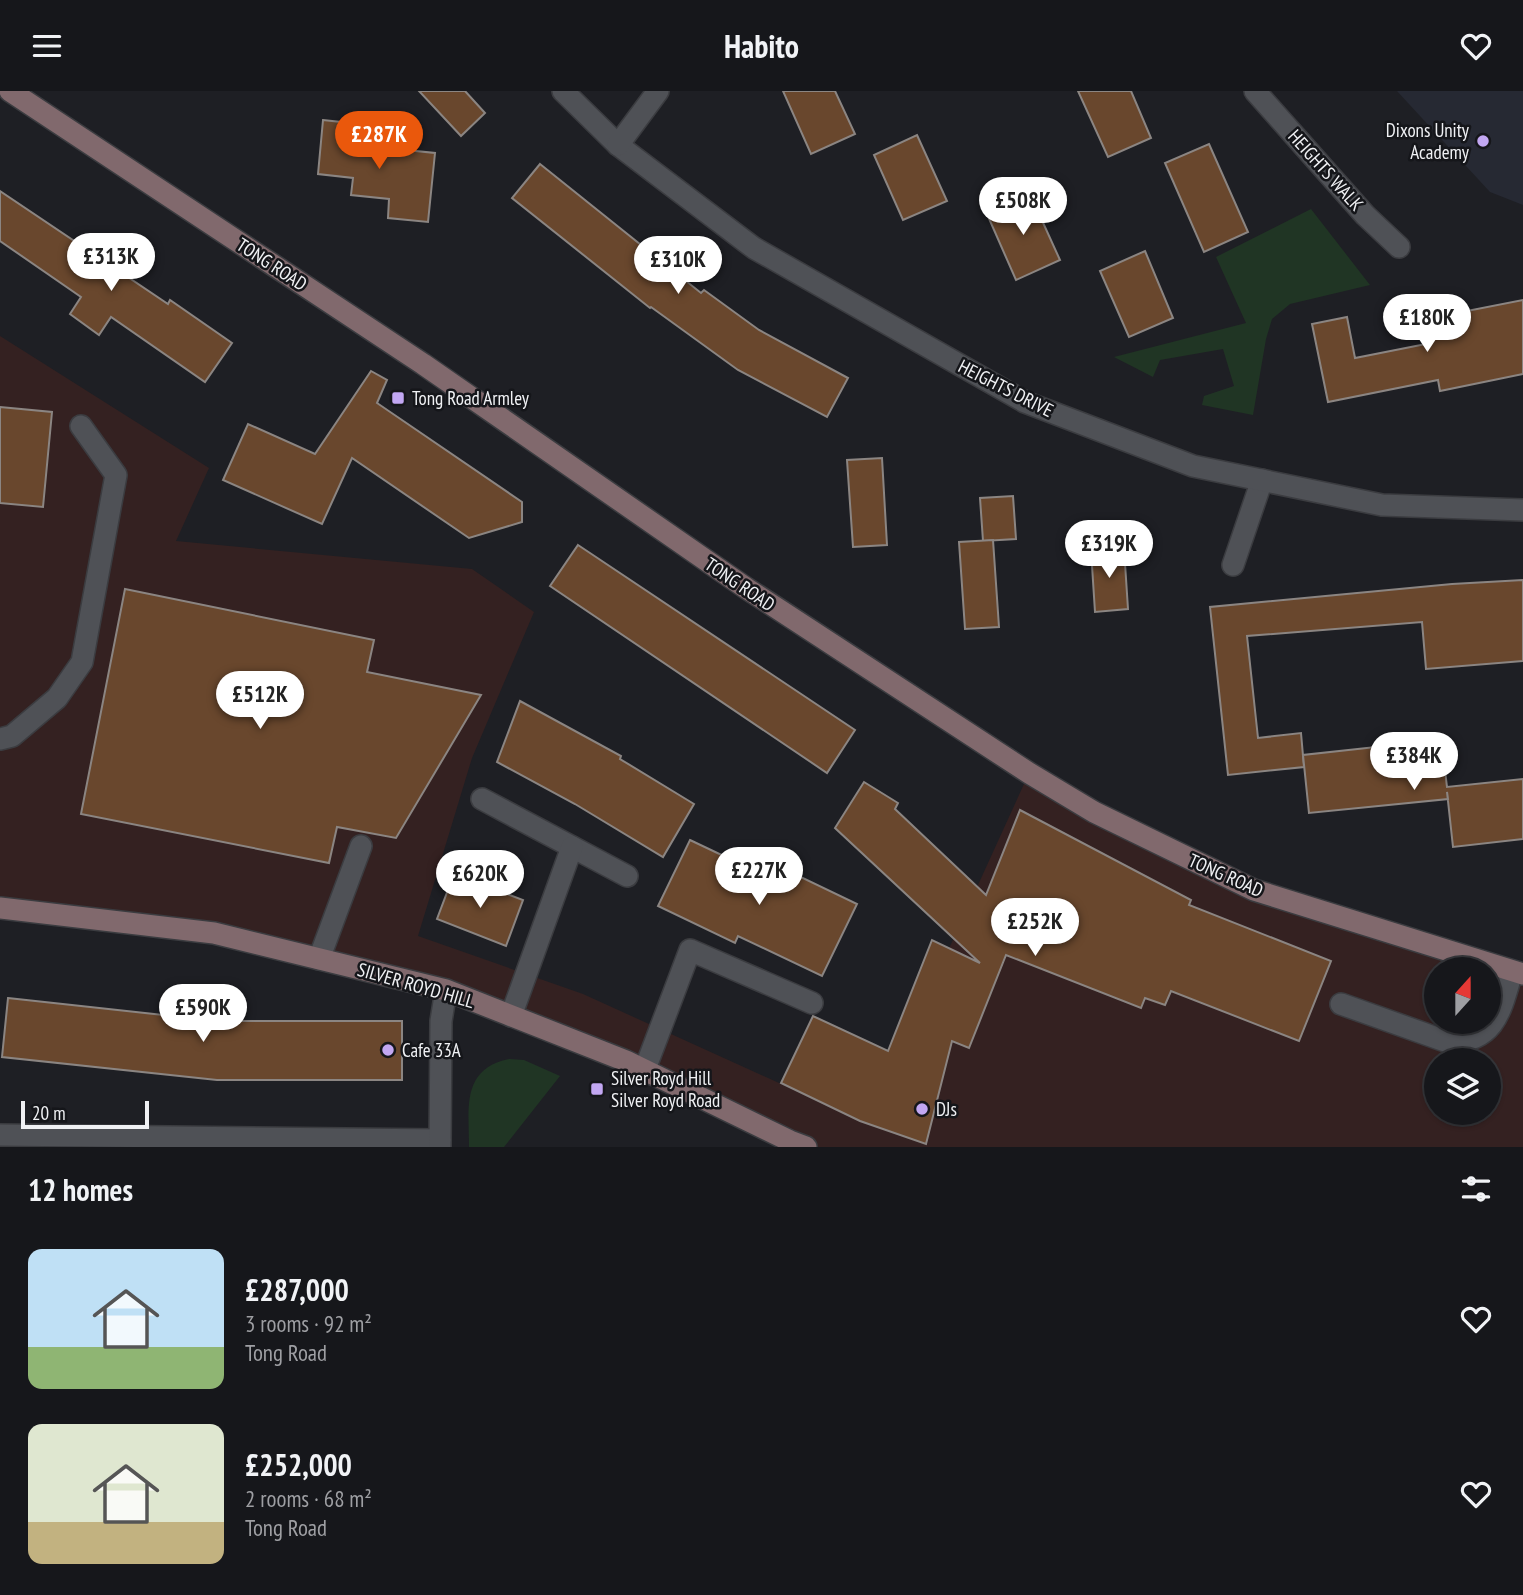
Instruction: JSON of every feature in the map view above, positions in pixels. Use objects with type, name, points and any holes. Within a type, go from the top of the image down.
[{"type":"main road","name":"TONG ROAD","points":[[10,91],[423,364],[746,588],[1029,773],[1094,812],[1254,890],[1518,973]]},
{"type":"main road","name":"SILVER ROYD HILL","points":[[0,908],[214,933],[446,990],[645,1069],[806,1147]]},
{"type":"street","name":"HEIGHTS DRIVE","points":[[562,91],[618,145],[754,248],[1025,402],[1193,465],[1262,480],[1382,505],[1523,510]]},
{"type":"street","points":[[618,145],[658,91]]},
{"type":"street","name":"HEIGHTS WALK","points":[[1255,91],[1365,215],[1399,247]]},
{"type":"street","points":[[0,739],[12,736],[57,698],[82,661],[116,475],[81,426]]},
{"type":"street","points":[[1233,565],[1262,480]]},
{"type":"street","points":[[482,799],[627,876]]},
{"type":"street","points":[[319,959],[361,846]]},
{"type":"street","points":[[511,1016],[572,847]]},
{"type":"street","points":[[645,1069],[691,950],[812,1003]]},
{"type":"street","points":[[1341,1004],[1448,1042],[1461,1042],[1486,1032],[1495,1022],[1518,973]]},
{"type":"street","points":[[0,1135],[440,1143],[441,1021],[446,990]]},
{"type":"shaded area","name":"Dixons Unity Academy","points":[[1397,91],[1523,91],[1523,205],[1490,192]]},
{"type":"shaded area","points":[[0,336],[209,468],[176,541],[472,569],[534,612],[472,758],[418,936],[583,994],[869,1124],[1029,773],[1254,890],[1469,957],[1424,957],[1424,1034],[1502,1034],[1502,967],[1523,974],[1523,1147],[806,1147],[446,990],[214,933],[0,908]]},
{"type":"green space","points":[[1311,209],[1370,285],[1290,304],[1272,319],[1253,415],[1202,405],[1204,396],[1234,386],[1223,349],[1160,360],[1153,377],[1114,357],[1246,323],[1216,257]]},
{"type":"green space","points":[[509,1059],[524,1060],[560,1076],[504,1147],[469,1147],[469,1105],[475,1081],[482,1071]]},
{"type":"building","points":[[419,91],[465,91],[485,113],[461,136]]},
{"type":"building","points":[[783,91],[835,91],[855,134],[811,154]]},
{"type":"building","points":[[1078,91],[1131,91],[1151,138],[1108,157]]},
{"type":"building","points":[[323,120],[359,124],[357,145],[435,153],[428,222],[388,218],[389,199],[351,195],[353,178],[318,174]]},
{"type":"building","points":[[917,135],[947,201],[903,220],[874,155]]},
{"type":"building","points":[[1209,144],[1248,232],[1204,252],[1165,163]]},
{"type":"building","points":[[540,164],[701,293],[704,290],[759,330],[848,378],[827,417],[738,370],[650,308],[512,198]]},
{"type":"building","points":[[0,191],[168,304],[170,300],[232,343],[205,382],[111,317],[99,335],[70,314],[81,297],[0,241]]},
{"type":"building","points":[[1030,194],[1060,260],[1016,280],[987,214]]},
{"type":"building","points":[[1145,251],[1173,318],[1129,337],[1100,271]]},
{"type":"building","points":[[1523,300],[1523,374],[1440,391],[1438,380],[1328,402],[1312,324],[1347,317],[1355,358],[1431,343],[1426,319]]},
{"type":"building","points":[[371,371],[387,380],[377,403],[522,502],[522,522],[469,538],[352,458],[322,524],[223,480],[248,424],[315,454]]},
{"type":"building","points":[[0,407],[52,412],[43,507],[0,503]]},
{"type":"building","points":[[882,458],[887,545],[853,547],[847,460]]},
{"type":"building","points":[[1013,496],[1016,539],[983,541],[980,498]]},
{"type":"building","points":[[993,540],[999,627],[965,629],[959,542]]},
{"type":"building","points":[[578,545],[855,730],[827,773],[550,586]]},
{"type":"building","points":[[1124,548],[1128,609],[1095,612],[1091,550]]},
{"type":"building","points":[[1523,580],[1523,661],[1426,669],[1422,622],[1247,636],[1258,738],[1301,733],[1304,767],[1228,775],[1210,607],[1452,584]]},
{"type":"building","points":[[125,589],[374,640],[367,672],[481,695],[396,838],[337,827],[329,863],[81,814]]},
{"type":"building","points":[[520,701],[621,756],[620,759],[694,804],[663,857],[575,804],[497,762]]},
{"type":"building","points":[[1403,744],[1405,766],[1444,762],[1447,787],[1523,779],[1523,839],[1453,847],[1448,799],[1309,813],[1303,755]]},
{"type":"building","points":[[864,782],[898,803],[895,809],[986,895],[1020,810],[1191,900],[1189,905],[1331,961],[1299,1041],[1171,991],[1165,1005],[1145,998],[1141,1008],[1006,955],[969,1048],[952,1041],[926,1144],[860,1121],[781,1083],[813,1016],[888,1051],[932,940],[980,963],[835,828]]},
{"type":"building","points":[[690,840],[772,879],[778,866],[857,904],[822,976],[738,936],[735,943],[658,906]]},
{"type":"building","points":[[454,874],[523,900],[506,946],[437,919]]},
{"type":"building","points":[[8,998],[218,1021],[402,1021],[402,1080],[217,1080],[2,1057]]},
{"type":"place","name":"Dixons Unity Academy","points":[[1483,141]]},
{"type":"place","name":"Tong Road Armley","points":[[398,398]]},
{"type":"place","name":"Cafe 33A","points":[[388,1050]]},
{"type":"place","name":"Silver Royd Hill Silver Royd Road","points":[[597,1089]]},
{"type":"place","name":"DJs","points":[[922,1109]]}]
